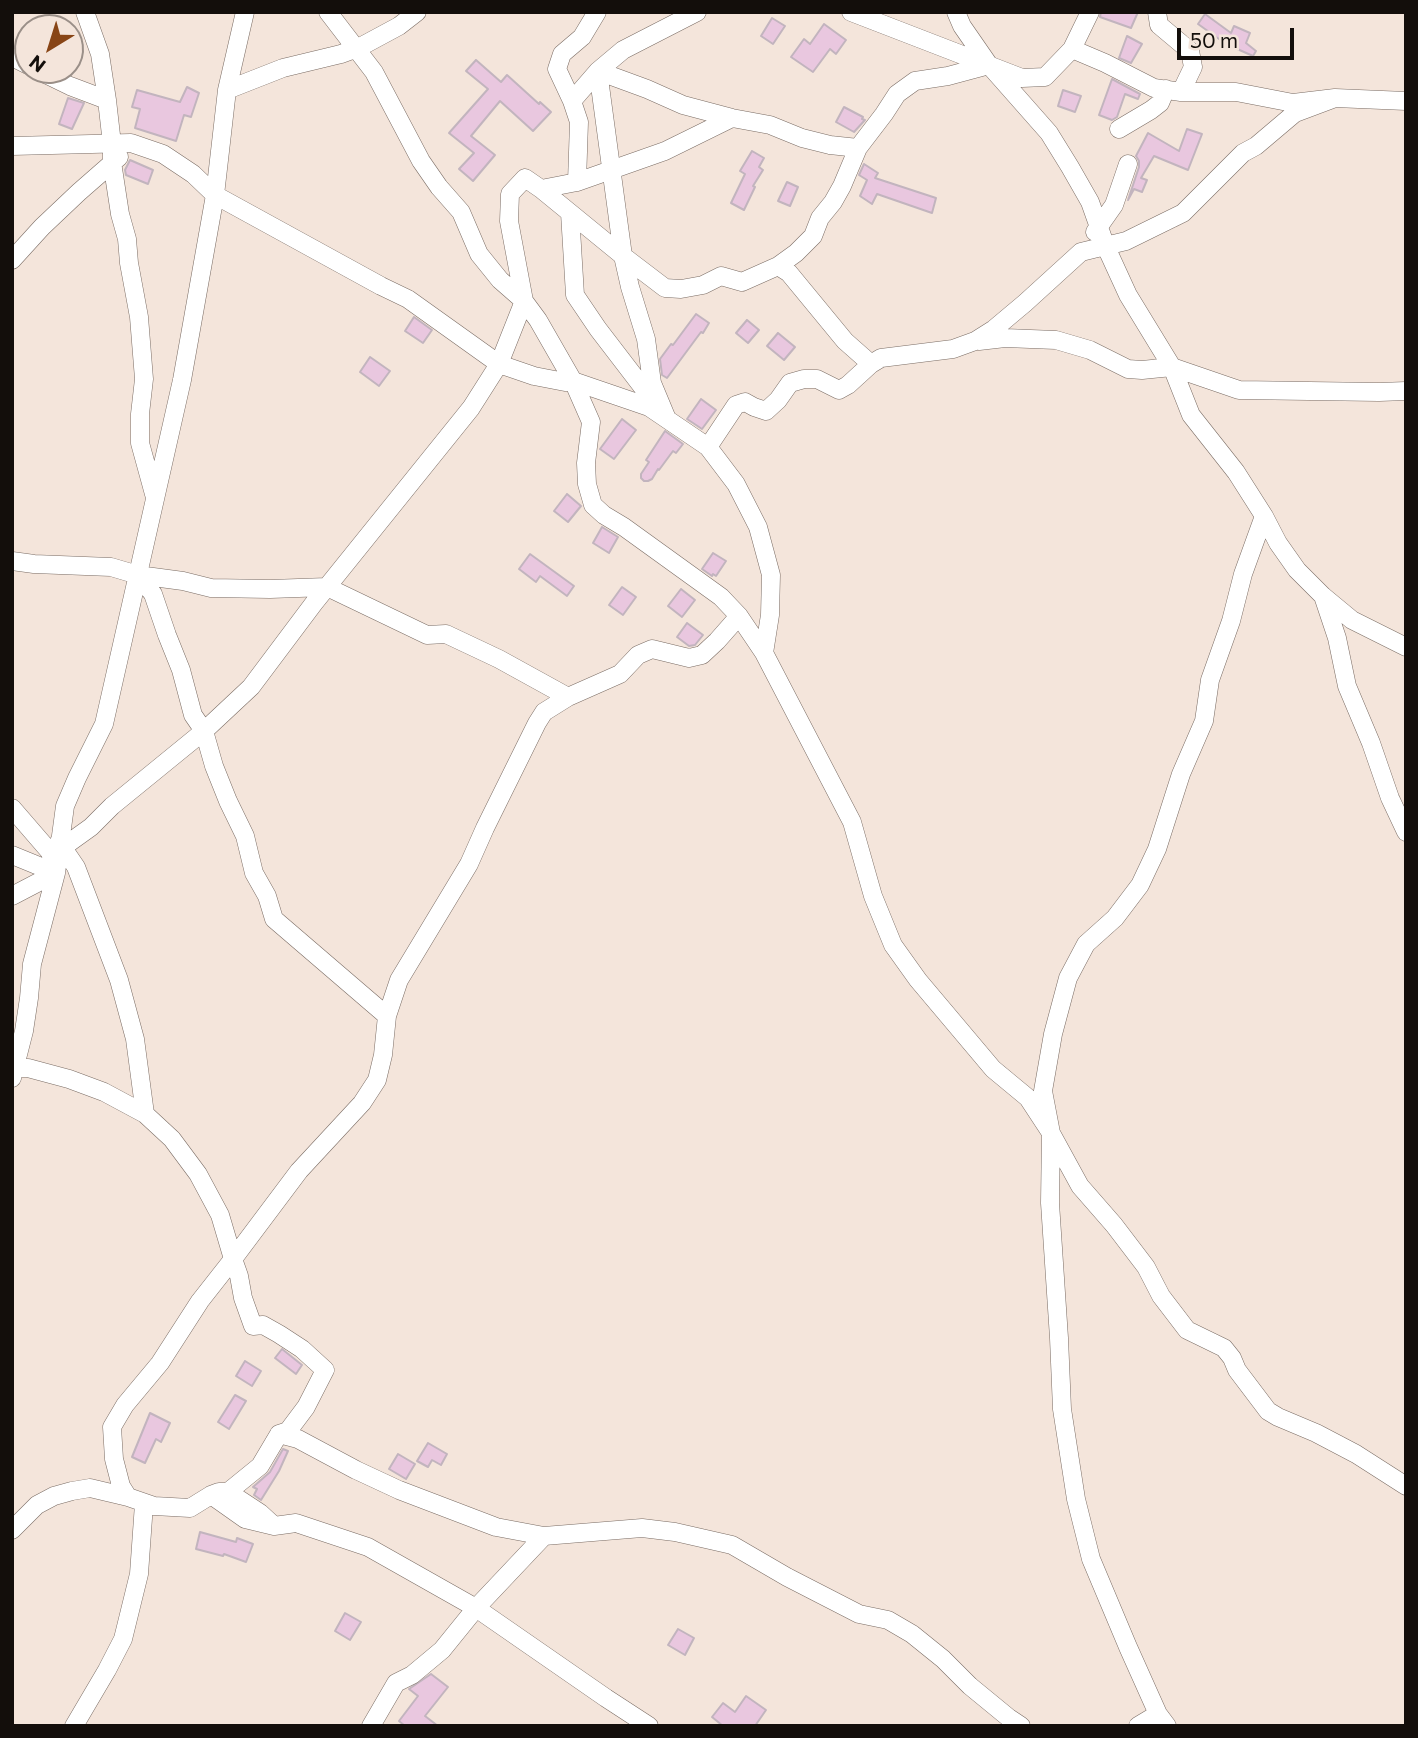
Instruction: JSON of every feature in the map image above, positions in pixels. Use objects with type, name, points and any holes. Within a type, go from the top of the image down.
[{"type":"street","points":[[85,12],[100,54],[112,162],[139,317],[144,379],[140,443],[155,499]]},
{"type":"street","points":[[12,1530],[37,1505],[72,1491],[90,1489],[136,1501],[190,1508],[220,1493],[260,1466],[279,1434],[288,1431],[294,1424],[318,1387],[325,1370],[302,1349],[279,1334],[263,1325],[253,1326],[220,1215],[198,1174],[172,1139],[145,1114],[104,1092],[28,1068],[13,1071],[24,1031],[32,964],[56,873],[65,806],[104,724],[183,380],[215,195],[227,90],[245,12]]},
{"type":"street","points":[[328,12],[374,72],[421,161],[461,212],[479,254],[500,280],[524,301],[573,381],[591,422],[586,463],[587,484],[593,505],[721,597],[739,616],[764,653],[852,822],[873,897],[893,945],[918,980],[993,1069],[1028,1098],[1080,1186],[1114,1224],[1146,1267],[1161,1296],[1187,1330],[1224,1348],[1268,1411],[1336,1443],[1406,1486]]},
{"type":"street","points":[[227,90],[283,68],[355,49],[399,26],[417,12]]},
{"type":"street","points":[[578,182],[579,122],[557,69],[562,54],[582,37],[597,12]]},
{"type":"street","points":[[572,101],[598,71],[623,50],[696,12]]},
{"type":"street","points":[[850,12],[1022,78],[1045,77],[1072,49],[1090,12]]},
{"type":"street","points":[[1119,129],[1160,103],[1174,91],[1193,67],[1190,51],[1159,25],[1157,12]]},
{"type":"street","points":[[961,17],[989,65],[1049,133],[1090,202],[1105,247],[1128,295],[1172,367],[1191,415],[1236,472],[1297,570],[1352,620],[1406,647]]},
{"type":"street","points":[[1072,49],[1154,88],[1236,92],[1293,103],[1335,98],[1406,102]]},
{"type":"street","points":[[60,847],[91,827],[111,806],[204,731],[251,687],[327,587],[471,408],[499,364],[524,301],[509,221],[510,194],[525,178],[665,288],[681,289],[703,285],[721,276],[742,282],[778,266],[813,236],[820,218],[842,186],[858,148],[897,94],[915,81],[989,65]]},
{"type":"street","points":[[598,71],[683,105],[770,125],[802,138],[830,145],[858,148]]},
{"type":"street","points":[[598,71],[623,256],[646,339],[652,383],[667,419]]},
{"type":"street","points":[[66,84],[107,100]]},
{"type":"street","points":[[1081,252],[1126,241],[1183,213],[1243,153],[1256,146],[1295,113],[1335,98]]},
{"type":"street","points":[[541,189],[578,182],[665,151],[732,118]]},
{"type":"street","points":[[12,146],[131,143],[163,154],[192,174],[215,195],[408,299],[499,364],[534,376],[573,381],[649,407],[667,419],[708,447],[736,484],[758,527],[771,575],[770,615],[764,653]]},
{"type":"street","points":[[12,260],[42,227],[112,162],[137,145]]},
{"type":"street","points":[[708,447],[736,405],[745,402],[766,411],[790,383],[804,379],[817,379],[839,390],[881,358],[953,349],[975,341],[994,329],[1081,252],[1114,205],[1128,164]]},
{"type":"street","points":[[570,213],[575,295],[667,419]]},
{"type":"street","points":[[778,266],[789,273],[845,341],[871,364]]},
{"type":"street","points":[[975,341],[1005,338],[1056,340],[1090,350],[1128,369],[1172,367],[1239,390],[1406,391]]},
{"type":"street","points":[[1138,1726],[1163,1720],[1128,1647],[1091,1559],[1076,1499],[1062,1409],[1050,1203],[1051,1133],[1042,1091],[1068,978],[1086,944],[1115,918],[1140,886],[1157,849],[1181,774],[1204,721],[1210,680],[1231,621],[1242,574],[1264,516]]},
{"type":"street","points":[[12,561],[111,567],[138,575],[211,588],[327,587],[427,635],[446,634],[499,659],[568,697]]},
{"type":"street","points":[[138,575],[153,594],[181,670],[193,715],[204,731],[214,766],[244,835],[254,873],[267,895],[274,919],[387,1016]]},
{"type":"street","points":[[1323,596],[1337,638],[1347,686],[1406,832]]},
{"type":"street","points":[[74,1726],[123,1639],[139,1574],[136,1501],[121,1486],[114,1459],[113,1427],[125,1405],[160,1363],[200,1301],[299,1171],[362,1103],[377,1080],[387,1016],[399,980],[470,863],[544,712],[568,697],[620,674],[638,655],[652,649],[689,659],[702,655],[739,616]]},
{"type":"street","points":[[12,808],[50,852],[56,873]]},
{"type":"street","points":[[60,847],[76,867],[119,980],[135,1039],[145,1114]]},
{"type":"street","points":[[12,855],[56,873]]},
{"type":"street","points":[[12,896],[56,873]]},
{"type":"street","points":[[279,1434],[298,1438],[356,1470],[400,1490],[496,1527],[544,1536],[642,1528],[675,1532],[732,1545],[859,1615],[888,1620],[912,1634],[970,1686],[1021,1726]]},
{"type":"street","points":[[220,1493],[245,1519],[274,1526],[296,1523],[368,1547],[476,1608],[649,1726]]},
{"type":"street","points":[[372,1725],[396,1683],[412,1675],[442,1650],[476,1608],[544,1536]]},
{"type":"building","points":[[1101,12],[1138,12],[1131,28],[1100,17]]},
{"type":"building","points":[[1205,14],[1231,33],[1234,26],[1250,33],[1246,43],[1256,51],[1253,56],[1226,44],[1198,24]]},
{"type":"building","points":[[772,18],[785,26],[773,44],[761,36]]},
{"type":"building","points":[[824,24],[846,40],[836,54],[830,49],[813,72],[791,57],[804,39],[810,44]]},
{"type":"building","points":[[1127,36],[1142,44],[1131,63],[1119,58]]},
{"type":"building","points":[[476,60],[501,82],[507,75],[551,112],[533,131],[500,101],[471,136],[495,155],[473,181],[459,169],[474,153],[449,133],[488,89],[466,71]]},
{"type":"building","points":[[1112,79],[1140,94],[1138,99],[1125,94],[1117,117],[1112,120],[1099,115]]},
{"type":"building","points":[[187,87],[199,93],[191,117],[184,115],[176,141],[135,128],[140,109],[132,107],[137,90],[180,102]]},
{"type":"building","points":[[1063,90],[1081,96],[1075,112],[1058,106]]},
{"type":"building","points":[[68,98],[84,103],[72,129],[59,124]]},
{"type":"building","points":[[844,107],[865,120],[854,132],[836,122]]},
{"type":"building","points":[[1187,129],[1202,134],[1188,170],[1154,156],[1141,178],[1147,180],[1142,192],[1134,189],[1128,200],[1139,167],[1136,156],[1148,133],[1179,151]]},
{"type":"building","points":[[752,151],[764,158],[759,167],[763,170],[753,186],[755,187],[744,210],[731,203],[745,174],[740,171]]},
{"type":"building","points":[[130,160],[153,170],[148,184],[126,175],[125,170]]},
{"type":"building","points":[[864,164],[878,173],[875,178],[936,198],[932,213],[877,194],[872,204],[860,196],[867,180],[859,175]]},
{"type":"building","points":[[787,182],[798,187],[790,206],[778,201]]},
{"type":"building","points":[[696,314],[709,323],[667,378],[662,375],[660,359]]},
{"type":"building","points":[[414,317],[432,330],[423,343],[405,331]]},
{"type":"building","points":[[747,320],[759,330],[748,343],[736,333]]},
{"type":"building","points":[[778,333],[795,347],[784,360],[767,346]]},
{"type":"building","points":[[370,357],[390,371],[379,386],[360,372]]},
{"type":"building","points":[[701,399],[716,410],[702,429],[687,419]]},
{"type":"building","points":[[622,419],[636,430],[614,459],[600,449]]},
{"type":"building","points":[[665,431],[683,444],[676,453],[673,451],[652,479],[644,481],[641,474],[649,462],[646,460]]},
{"type":"building","points":[[567,494],[581,506],[568,522],[554,511]]},
{"type":"building","points":[[602,527],[618,537],[609,553],[593,543]]},
{"type":"building","points":[[713,553],[726,561],[716,576],[702,569]]},
{"type":"building","points":[[530,554],[574,586],[567,596],[540,576],[536,582],[519,569]]},
{"type":"building","points":[[622,587],[636,597],[623,615],[609,605]]},
{"type":"building","points":[[681,589],[695,600],[682,617],[668,606]]},
{"type":"building","points":[[687,623],[703,635],[695,645],[689,646],[677,637]]},
{"type":"building","points":[[282,1349],[302,1365],[296,1374],[275,1358]]},
{"type":"building","points":[[245,1361],[261,1371],[252,1386],[236,1376]]},
{"type":"building","points":[[235,1395],[246,1401],[229,1429],[218,1422]]},
{"type":"building","points":[[150,1413],[170,1423],[161,1442],[156,1439],[145,1463],[132,1457]]},
{"type":"building","points":[[428,1443],[447,1454],[441,1465],[432,1460],[428,1467],[417,1461]]},
{"type":"building","points":[[283,1449],[288,1451],[261,1500],[254,1495],[257,1489],[253,1487],[270,1472]]},
{"type":"building","points":[[398,1454],[415,1464],[406,1479],[389,1469]]},
{"type":"building","points":[[200,1532],[236,1542],[237,1538],[253,1544],[246,1562],[224,1554],[223,1556],[196,1549]]},
{"type":"building","points":[[345,1613],[361,1622],[350,1640],[335,1631]]},
{"type":"building","points":[[678,1629],[694,1638],[685,1655],[668,1645]]},
{"type":"building","points":[[431,1674],[448,1687],[425,1716],[438,1726],[405,1726],[399,1721],[418,1696],[409,1689]]},
{"type":"building","points":[[746,1696],[766,1710],[755,1726],[723,1726],[712,1717],[723,1703],[735,1712]]}]
